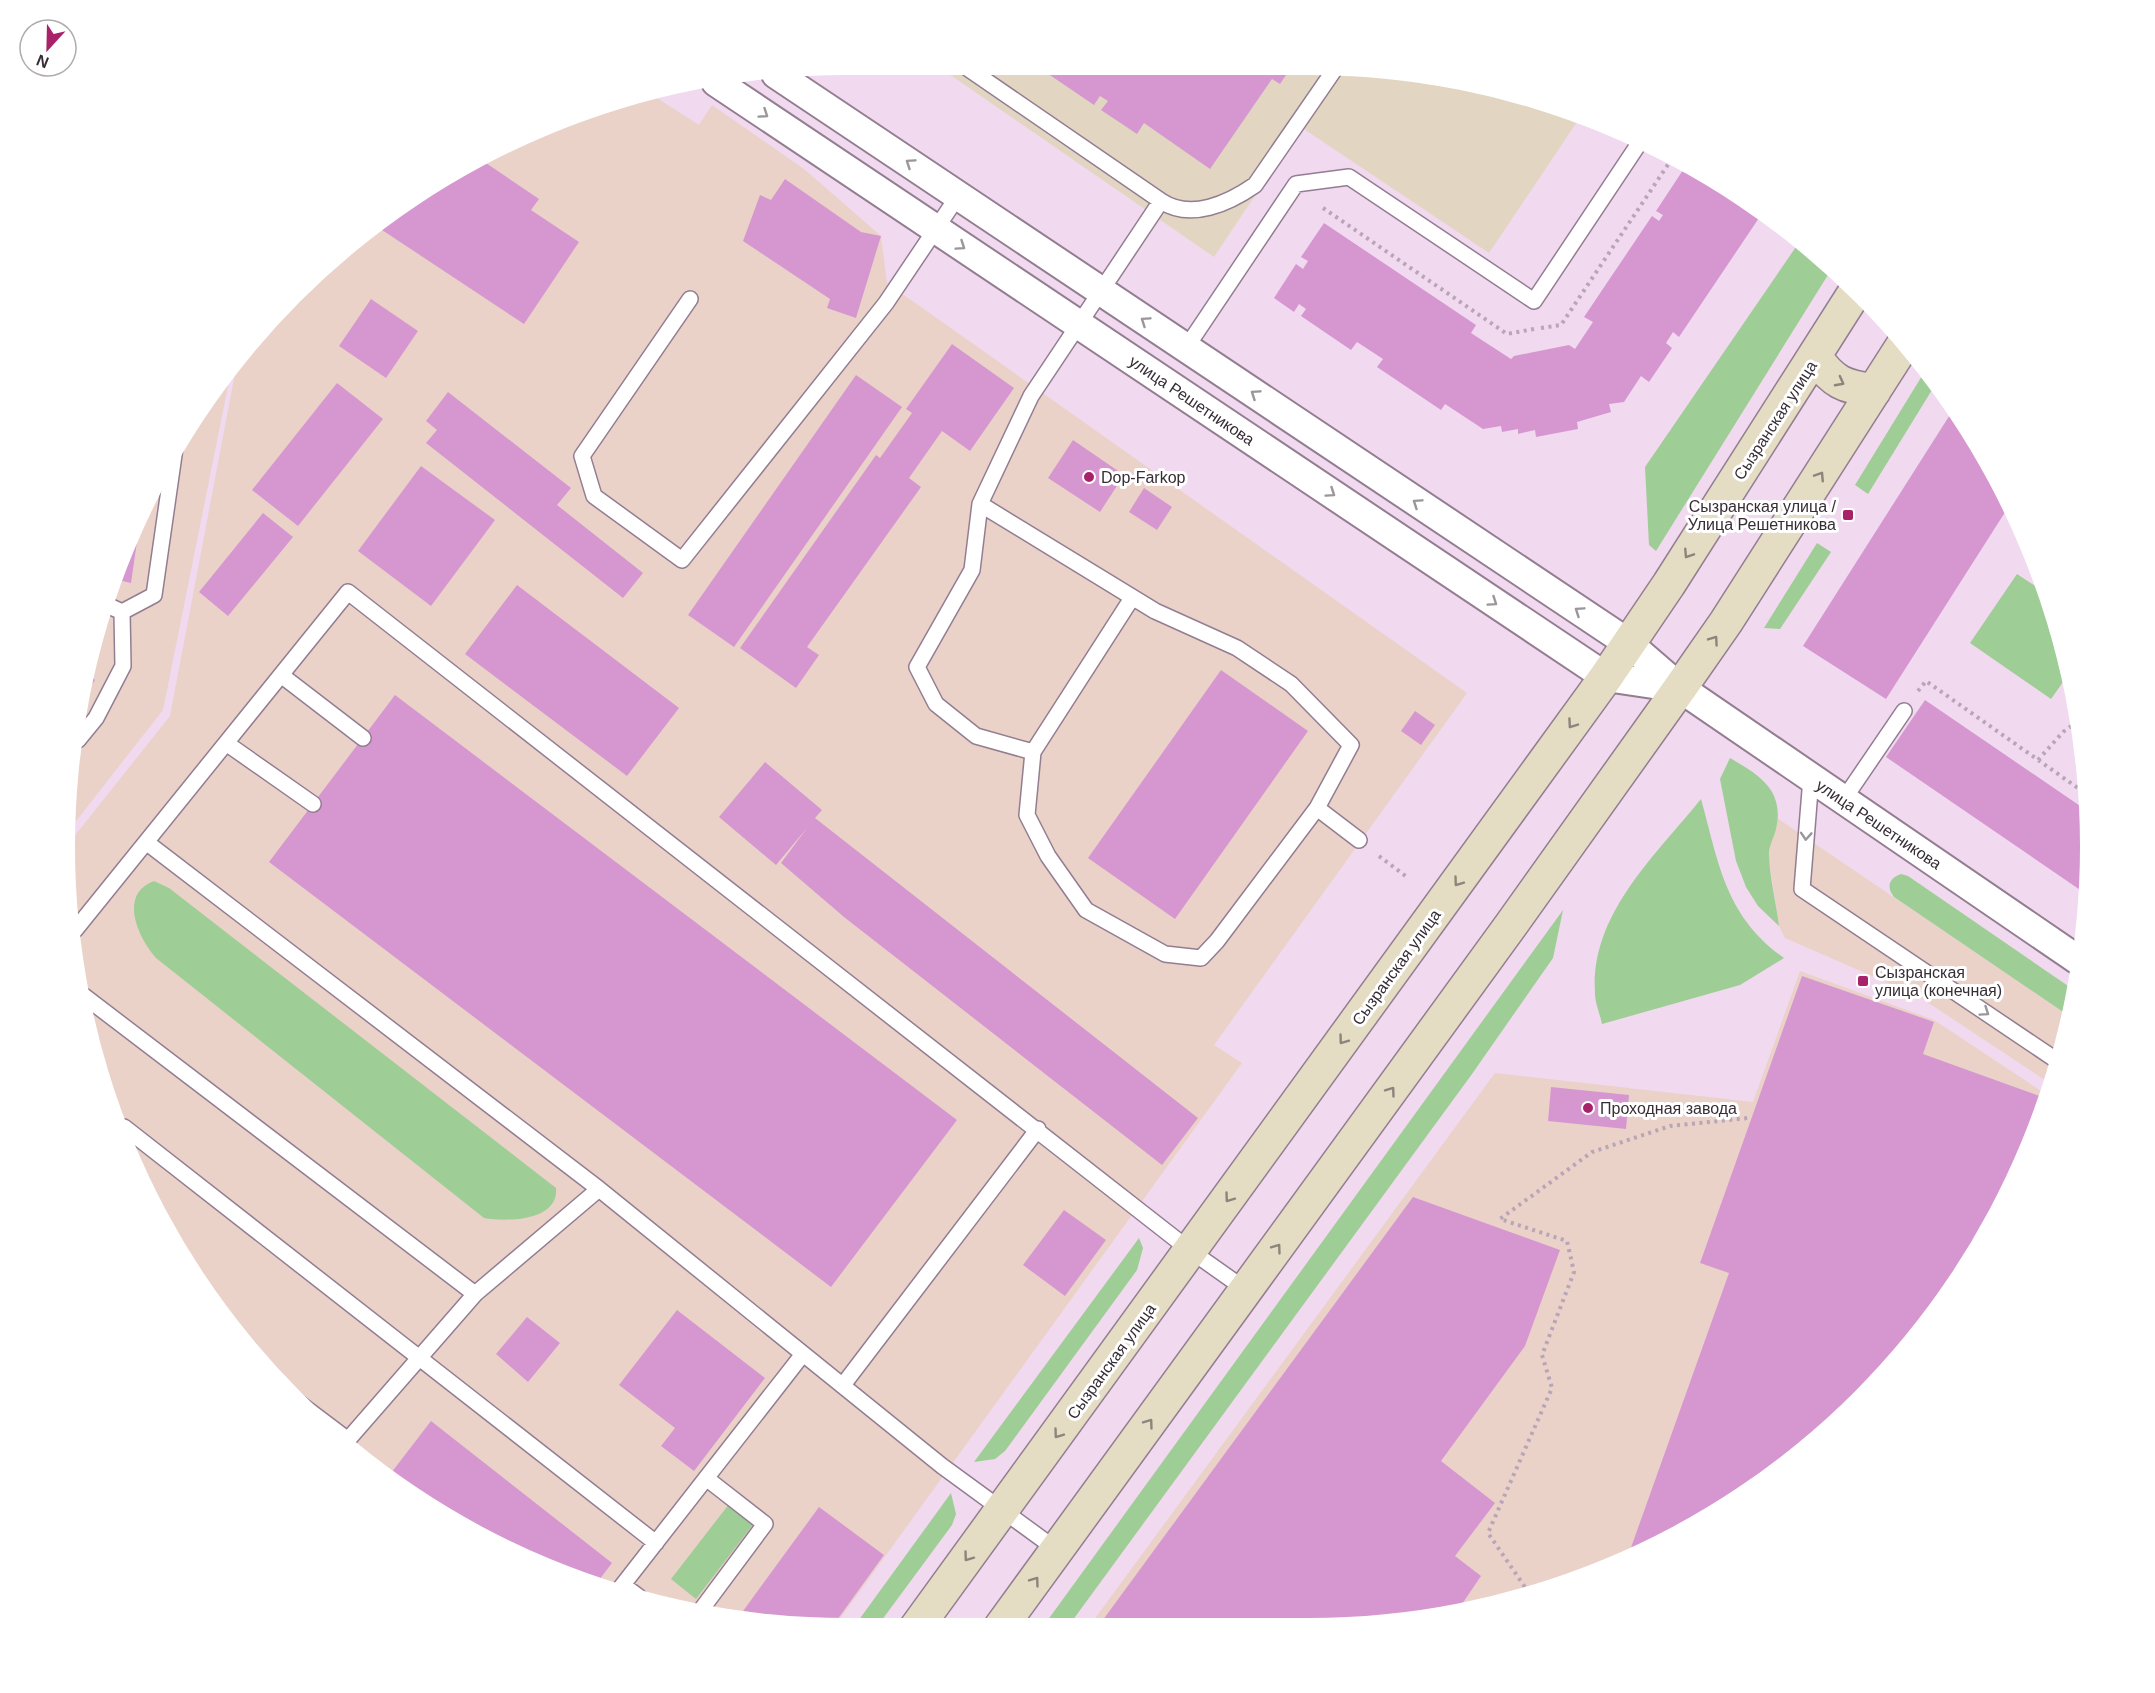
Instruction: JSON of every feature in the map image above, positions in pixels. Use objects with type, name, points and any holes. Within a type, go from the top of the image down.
[{"type":"street","name":"улица Решетникова","points":[[782,78],[1628,643],[1680,688],[2072,955]]},
{"type":"street","name":"улица Решетникова","points":[[722,86],[1606,677],[1680,688]]},
{"type":"street","name":"Сызранская улица","points":[[923,1618],[1606,677],[1851,298]]},
{"type":"street","points":[[1007,1618],[1680,688],[1726,622],[1899,351]]},
{"type":"street","points":[[1815,357],[1829,376],[1846,387],[1874,391]]},
{"type":"lane","points":[[978,75],[1173,209],[1194,210],[1215,206],[1236,198],[1255,185],[1330,76]]},
{"type":"lane","points":[[1186,348],[1296,184],[1349,177],[1534,301],[1636,148]]},
{"type":"lane","points":[[690,299],[582,456],[594,496],[682,560],[886,303],[958,196]]},
{"type":"lane","points":[[1033,752],[976,736],[936,704],[917,667],[972,570],[980,504],[1031,396],[1161,201]]},
{"type":"lane","points":[[122,612],[154,595],[171,474]]},
{"type":"lane","points":[[980,504],[1155,611],[1237,648],[1291,684],[1351,745],[1317,808],[1217,941],[1201,958],[1165,954],[1086,910],[1048,856],[1027,815],[1033,752],[1132,598]]},
{"type":"lane","points":[[80,924],[348,591],[1191,1251],[1246,1290]]},
{"type":"lane","points":[[113,608],[122,612]]},
{"type":"lane","points":[[84,732],[96,718],[123,666],[122,612]]},
{"type":"lane","points":[[281,675],[363,738]]},
{"type":"lane","points":[[1844,799],[1904,711]]},
{"type":"lane","points":[[226,743],[313,804]]},
{"type":"lane","points":[[1811,778],[1802,888],[2051,1056]]},
{"type":"lane","points":[[1317,808],[1359,840]]},
{"type":"lane","points":[[146,842],[599,1189],[942,1466],[1057,1550]]},
{"type":"lane","points":[[91,1001],[475,1294]]},
{"type":"lane","points":[[843,1385],[1038,1129]]},
{"type":"lane","points":[[130,1132],[656,1543]]},
{"type":"lane","points":[[351,1438],[475,1294],[599,1189]]},
{"type":"lane","points":[[624,1585],[803,1354]]},
{"type":"lane","points":[[705,1604],[765,1524],[706,1478]]},
{"type":"path","points":[[1926,681],[2077,788]]},
{"type":"path","points":[[2038,760],[2070,727]]},
{"type":"path","points":[[1359,840],[1407,877]]},
{"type":"path","points":[[1525,1587],[1488,1533],[1552,1388],[1542,1355],[1574,1272],[1567,1241],[1500,1219],[1592,1152],[1670,1126],[1748,1118]]},
{"type":"shaded area","points":[[950,75],[1359,77],[1459,90],[1508,101],[1576,123],[1489,253],[1301,127],[1214,257]]},
{"type":"shaded area","points":[[658,99],[699,125],[712,105],[804,169],[881,236],[887,283],[1467,693],[1214,1045],[1242,1063],[841,1618],[746,1611],[647,1592],[551,1559],[505,1538],[461,1515],[377,1459],[301,1392],[234,1316],[178,1232],[134,1142],[101,1046],[82,947],[77,897],[75,835],[170,716],[234,377],[266,338],[338,266],[418,205],[461,178],[551,134],[599,116]]},
{"type":"shaded area","points":[[228,385],[163,710],[76,821],[82,746],[90,696],[101,647],[116,599],[134,551],[178,461]]},
{"type":"shaded area","points":[[1777,818],[2062,1011],[2044,1079],[1918,996],[1785,938],[1779,926],[1768,853]]},
{"type":"shaded area","points":[[1800,971],[1934,1020],[2040,1090],[2021,1142],[1977,1232],[1921,1316],[1854,1392],[1778,1459],[1694,1515],[1650,1538],[1604,1559],[1508,1592],[1459,1603],[1359,1616],[1095,1618],[1495,1073],[1753,1102]]},
{"type":"green space","points":[[1795,248],[1827,276],[1656,551],[1649,545],[1645,467]]},
{"type":"green space","points":[[1921,377],[1931,391],[1868,494],[1855,485]]},
{"type":"green space","points":[[1817,543],[1831,552],[1780,629],[1764,628]]},
{"type":"green space","points":[[2017,574],[2034,585],[2054,647],[2062,683],[2051,699],[1970,643]]},
{"type":"green space","points":[[1730,758],[1760,778],[1773,794],[1777,804],[1776,829],[1769,853],[1779,926],[1758,906],[1746,887],[1736,861],[1720,779]]},
{"type":"green space","points":[[1701,799],[1727,887],[1749,925],[1764,942],[1784,958],[1740,985],[1602,1024],[1595,993],[1596,964],[1603,937],[1614,912],[1646,864]]},
{"type":"green space","points":[[1901,874],[1908,876],[2067,985],[2062,1011],[1894,897],[1890,890],[1890,883]]},
{"type":"green space","points":[[154,881],[169,888],[556,1188],[555,1199],[549,1207],[530,1217],[505,1220],[484,1218],[156,958],[138,928],[134,906],[143,887]]},
{"type":"green space","points":[[1563,910],[1553,958],[1472,1074],[1074,1618],[1049,1618]]},
{"type":"green space","points":[[1139,1238],[1143,1248],[1137,1270],[1005,1451],[995,1459],[974,1462]]},
{"type":"green space","points":[[951,1493],[956,1514],[952,1525],[883,1618],[860,1618]]},
{"type":"green space","points":[[733,1499],[758,1518],[696,1599],[671,1579]]},
{"type":"building","points":[[1050,75],[1286,75],[1280,84],[1272,79],[1210,169],[1144,123],[1137,134],[1101,110],[1108,101],[1100,96],[1094,105]]},
{"type":"building","points":[[488,164],[539,199],[531,210],[579,242],[524,324],[382,230],[418,205]]},
{"type":"building","points":[[1682,172],[1758,220],[1679,337],[1673,332],[1666,343],[1672,348],[1649,382],[1641,376],[1624,402],[1609,404],[1611,412],[1577,422],[1578,429],[1536,437],[1535,430],[1518,434],[1518,429],[1502,432],[1501,426],[1483,429],[1445,404],[1441,410],[1377,367],[1383,359],[1357,342],[1351,350],[1301,316],[1306,309],[1299,304],[1294,312],[1274,298],[1296,264],[1303,269],[1308,261],[1301,257],[1324,223],[1476,325],[1471,333],[1511,359],[1514,356],[1569,345],[1575,349],[1593,322],[1584,317],[1652,216],[1659,221],[1663,215],[1656,211]]},
{"type":"building","points":[[785,179],[861,232],[881,236],[856,318],[827,308],[830,299],[743,241],[760,195],[771,200]]},
{"type":"building","points":[[371,299],[418,331],[386,378],[339,346]]},
{"type":"building","points":[[952,344],[1014,388],[970,451],[942,431],[909,478],[921,487],[807,647],[819,655],[796,688],[740,648],[876,455],[880,458],[912,413],[906,409]]},
{"type":"building","points":[[856,375],[902,407],[734,647],[688,615]]},
{"type":"building","points":[[337,383],[383,419],[298,526],[252,490]]},
{"type":"building","points":[[448,392],[571,488],[557,505],[643,573],[623,598],[426,443],[437,430],[426,421]]},
{"type":"building","points":[[1949,416],[1977,461],[2004,514],[1886,699],[1803,646]]},
{"type":"building","points":[[1073,440],[1124,475],[1100,512],[1048,478]]},
{"type":"building","points":[[421,466],[495,520],[431,606],[358,551]]},
{"type":"building","points":[[1144,488],[1172,507],[1157,530],[1129,512]]},
{"type":"building","points":[[263,513],[293,537],[228,616],[199,592]]},
{"type":"building","points":[[136,546],[131,583],[123,581]]},
{"type":"building","points":[[517,585],[679,708],[627,776],[465,654]]},
{"type":"building","points":[[1221,670],[1308,731],[1175,919],[1088,858]]},
{"type":"building","points":[[395,695],[957,1120],[831,1287],[269,862]]},
{"type":"building","points":[[1925,700],[2078,805],[2078,889],[1886,757]]},
{"type":"building","points":[[1415,711],[1435,725],[1421,745],[1401,731]]},
{"type":"building","points":[[765,762],[822,810],[815,818],[1198,1118],[1162,1165],[844,917],[781,863],[807,828],[776,865],[719,817]]},
{"type":"building","points":[[1802,976],[1934,1022],[1923,1054],[2038,1096],[2021,1142],[1977,1232],[1921,1316],[1889,1355],[1817,1427],[1778,1459],[1694,1515],[1631,1546],[1729,1273],[1700,1263]]},
{"type":"building","name":"Проходная завода","points":[[1551,1087],[1629,1095],[1626,1129],[1548,1121]]},
{"type":"building","points":[[1413,1197],[1560,1250],[1525,1346],[1441,1461],[1495,1503],[1455,1556],[1481,1576],[1463,1602],[1359,1616],[1104,1618]]},
{"type":"building","points":[[1064,1210],[1106,1240],[1065,1296],[1023,1265]]},
{"type":"building","points":[[677,1310],[765,1378],[694,1471],[661,1446],[675,1428],[619,1385]]},
{"type":"building","points":[[527,1317],[560,1343],[528,1382],[496,1354]]},
{"type":"building","points":[[431,1421],[612,1563],[601,1578],[551,1559],[461,1515],[393,1470]]},
{"type":"building","points":[[819,1507],[884,1555],[839,1618],[743,1611]]},
{"type":"place","name":"Dop-Farkop","points":[[1089,477]]},
{"type":"place","name":"Сызранская улица / Улица Решетникова","points":[[1848,515]]},
{"type":"place","name":"Сызранская улица (конечная)","points":[[1863,981]]},
{"type":"place","name":"Проходная завода","points":[[1588,1108]]}]
